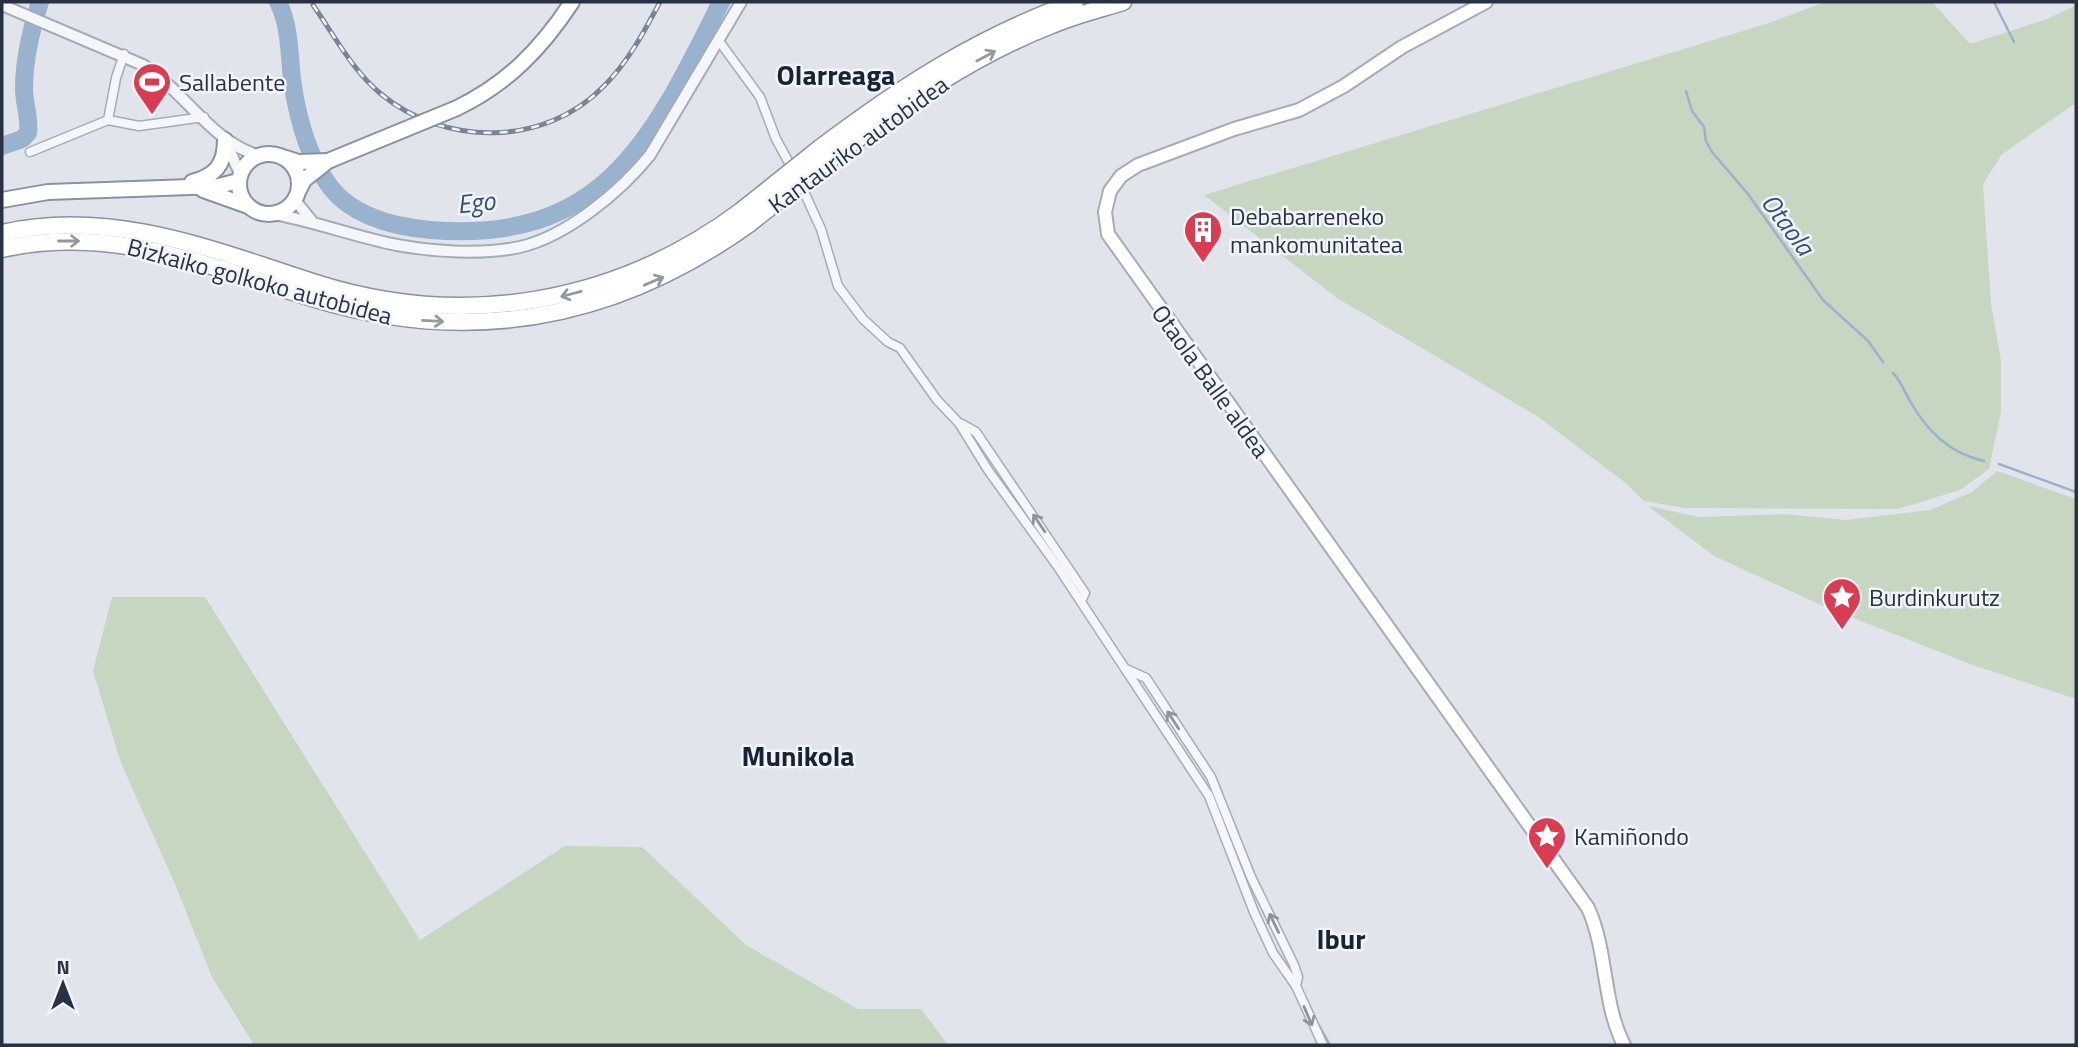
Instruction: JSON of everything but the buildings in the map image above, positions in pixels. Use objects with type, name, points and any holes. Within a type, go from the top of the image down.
[{"type":"highway","points":[[195,187],[264,213],[272,214],[289,206],[312,167],[483,95],[524,64],[572,2]]},
{"type":"highway","name":"Kantauriko autobidea","points":[[745,217],[936,66],[1013,26],[1075,2]]},
{"type":"highway","name":"Kantauriko autobidea","points":[[823,155],[992,53],[1051,24],[1123,2]]},
{"type":"highway","points":[[166,186],[213,175],[223,160],[223,138]]},
{"type":"highway","points":[[2,200],[48,192],[219,186],[239,178],[257,155],[267,153],[312,167]]},
{"type":"highway","points":[[286,158],[297,173],[296,196]]},
{"type":"highway","points":[[239,178],[248,206]]},
{"type":"highway","name":"Bizkaiko golkoko autobidea","points":[[2,233],[75,225],[145,231],[198,244],[360,295],[399,303],[476,307],[515,304],[567,295],[619,279],[745,217]]},
{"type":"highway","name":"Bizkaiko golkoko autobidea","points":[[2,249],[56,241],[109,242],[143,247],[184,256],[357,311],[406,319],[477,323],[547,315],[622,295],[700,258],[745,217]]},
{"type":"main road","name":"Otaola Balle aldea","points":[[1486,2],[1402,47],[1344,86],[1298,110],[1234,129],[1138,165],[1116,184],[1105,212],[1108,234],[1128,266],[1588,908],[1598,930],[1614,1027],[1624,1045]]},
{"type":"street","points":[[272,214],[311,220],[396,245],[434,250],[520,247],[549,235],[590,211],[634,174],[650,155],[741,2]]},
{"type":"street","points":[[3,7],[124,54],[161,76],[223,138],[239,178]]},
{"type":"street","points":[[719,41],[760,97],[776,139],[821,229],[838,286],[863,319],[888,342],[900,348],[937,400],[960,423],[976,432],[1085,593],[1080,601],[1209,796],[1249,902],[1273,953],[1296,986],[1323,1045]]},
{"type":"street","points":[[108,120],[116,78],[124,54]]},
{"type":"street","points":[[30,152],[108,120],[139,126],[204,117]]},
{"type":"street","points":[[223,138],[257,155]]},
{"type":"street","points":[[296,196],[311,220]]},
{"type":"street","points":[[1124,668],[1146,678],[1211,777],[1251,877],[1294,965],[1298,977],[1296,986]]},
{"type":"green space","points":[[1825,2],[1932,2],[1970,44],[2047,19],[2076,5],[2076,103],[2002,154],[1983,184],[1991,304],[2001,361],[2001,412],[1989,469],[1960,490],[1898,509],[1685,508],[1644,501],[1628,485],[1537,416],[1337,298],[1204,195],[1769,23]]},
{"type":"green space","points":[[1997,471],[2076,499],[2076,699],[1970,664],[1823,606],[1714,556],[1648,506],[1699,517],[1784,514],[1846,520],[1930,510],[1972,492]]},
{"type":"green space","points":[[112,597],[205,597],[420,940],[565,846],[642,847],[746,945],[858,1009],[921,1009],[948,1045],[254,1045],[212,977],[175,884],[121,763],[93,671]]},
{"type":"waterway","name":"Ego","points":[[2,146],[22,139],[28,133],[25,67],[40,2]]},
{"type":"waterway","name":"Ego","points":[[278,2],[287,30],[300,122],[316,164],[331,188],[351,206],[376,219],[431,230],[491,230],[540,219],[581,200],[616,172],[645,138],[671,97],[721,2]]},
{"type":"waterway","points":[[1994,2],[2014,42]]},
{"type":"waterway","name":"Otaola","points":[[1686,91],[1692,111],[1704,127],[1706,141],[1712,152],[1748,194],[1823,300],[1868,341],[1883,362]]},
{"type":"waterway","name":"Otaola","points":[[1893,373],[1924,422],[1940,439],[1960,452],[1984,461]]},
{"type":"waterway","name":"Otaola","points":[[1999,464],[2076,492]]},
{"type":"waterway","points":[[1318,1024],[1330,1045]]},
{"type":"railway","points":[[313,5],[352,63],[381,94],[407,111],[435,124],[464,131],[494,133],[524,129],[553,120],[580,106],[621,67],[660,2]]},
{"type":"place","name":"Sallabente","points":[[152,116]]},
{"type":"place","name":"Debabarreneko mankomunitatea","points":[[1203,264]]},
{"type":"place","name":"Burdinkurutz","points":[[1842,631]]},
{"type":"place","name":"Kamiñondo","points":[[1547,870]]},
{"type":"district","name":"Olarreaga","points":[[836,74]]},
{"type":"district","name":"Munikola","points":[[798,755]]},
{"type":"district","name":"Ibur","points":[[1341,938]]}]
